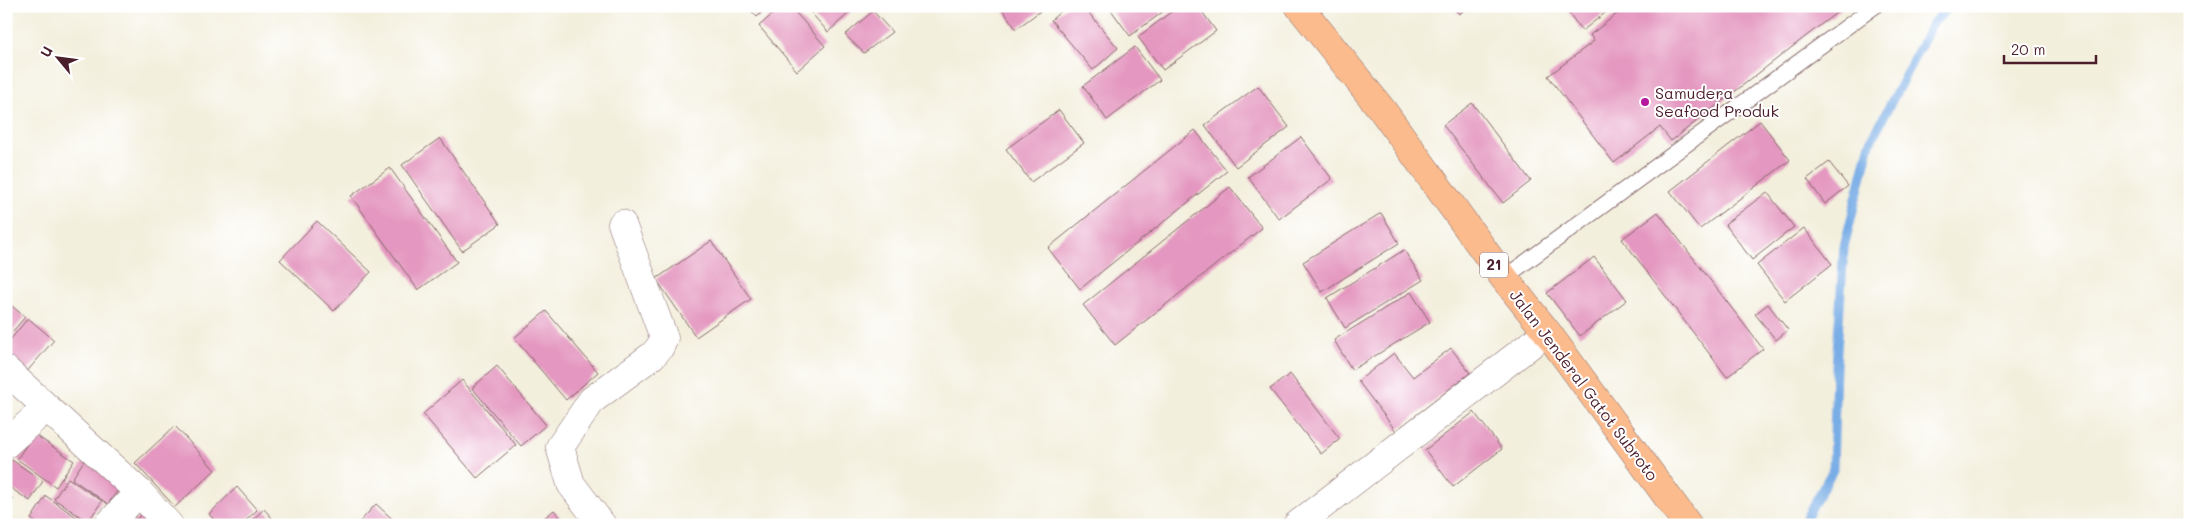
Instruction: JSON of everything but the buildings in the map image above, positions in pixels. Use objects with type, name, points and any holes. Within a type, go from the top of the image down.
[{"type":"highway","name":"Jalan Jenderal Gatot Subroto","points":[[1299,6],[1383,111],[1504,278],[1547,332],[1688,525]]},
{"type":"street","points":[[602,525],[572,484],[560,447],[592,400],[653,355],[660,347],[664,338],[622,224]]},
{"type":"street","points":[[1297,525],[1547,332]]},
{"type":"street","points":[[6,370],[139,492],[169,525]]},
{"type":"street","points":[[6,444],[46,408]]},
{"type":"street","points":[[108,525],[139,492]]},
{"type":"lane","points":[[1504,278],[1875,6]]},
{"type":"waterway","points":[[1802,525],[1833,470],[1836,367],[1844,247],[1870,143],[1932,24],[1950,6]]},
{"type":"place","name":"Samudera Seafood Produk","points":[[1645,102]]}]
